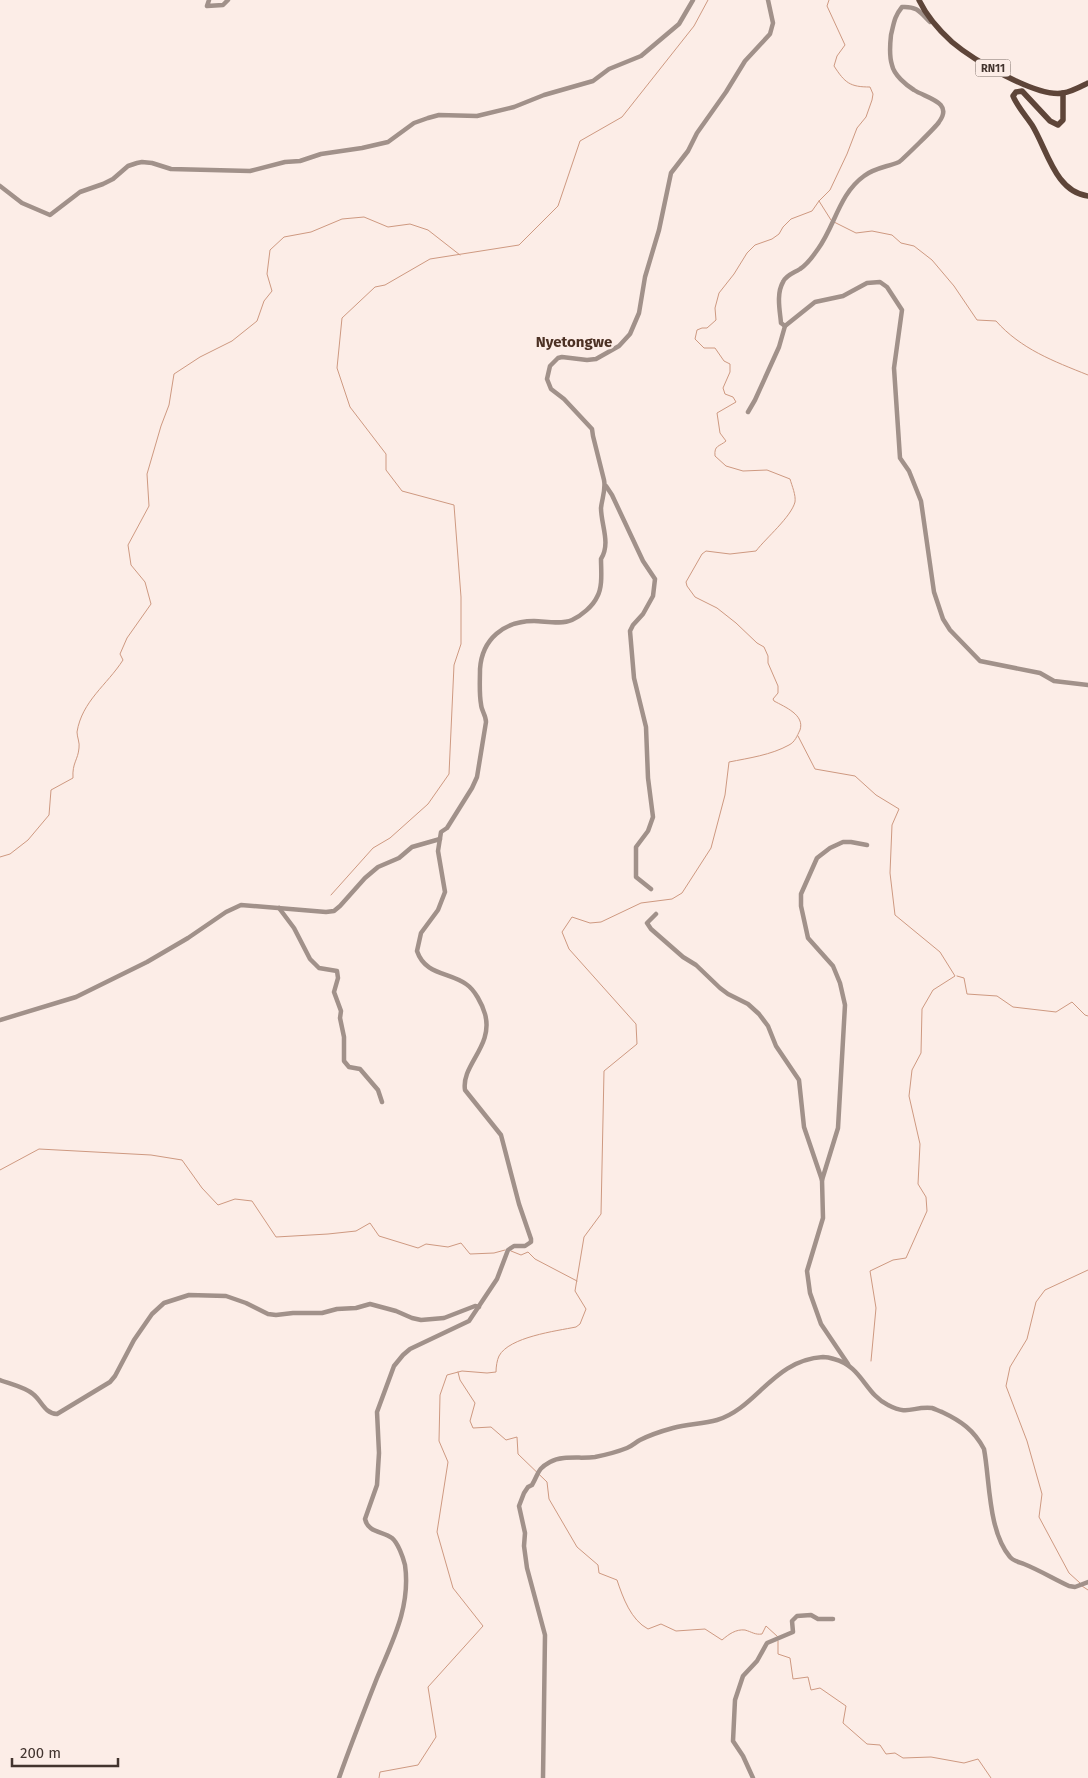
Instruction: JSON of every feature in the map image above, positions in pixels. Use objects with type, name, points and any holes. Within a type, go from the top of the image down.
[{"type":"main road","name":"RN11","points":[[918,0],[935,23],[952,41],[982,62],[1028,86],[1042,91],[1063,94]]},
{"type":"main road","points":[[1088,83],[1063,94],[1062,120],[1058,125],[1050,121],[1022,91],[1016,92],[1013,96],[1033,127],[1059,176],[1075,191],[1088,196]]},
{"type":"street","points":[[209,0],[207,6],[210,7],[223,5],[228,0]]},
{"type":"street","points":[[0,186],[28,206],[50,215],[80,192],[114,179],[128,166],[136,163],[152,163],[172,168],[250,171],[285,162],[300,161],[320,154],[388,142],[420,120],[439,115],[469,117],[487,114],[514,107],[544,95],[593,80],[609,69],[636,59],[648,51],[680,24],[693,0]]},
{"type":"street","points":[[651,889],[636,876],[636,847],[648,831],[653,818],[648,778],[646,727],[634,678],[630,631],[632,625],[643,614],[653,596],[654,579],[643,561],[606,486],[592,436],[592,429],[564,398],[551,389],[548,384],[547,374],[550,366],[558,358],[568,356],[586,360],[596,359],[619,346],[630,334],[639,313],[645,277],[671,173],[688,151],[697,133],[745,61],[770,34],[773,23],[768,0]]},
{"type":"street","points":[[784,326],[781,324],[779,297],[783,282],[808,262],[819,249],[834,222],[842,202],[856,183],[864,176],[902,160],[939,123],[943,115],[939,103],[914,90],[900,77],[892,66],[890,43],[895,16],[902,7],[912,6],[919,10],[952,41]]},
{"type":"street","points":[[748,412],[756,400],[779,347],[784,326],[815,302],[843,296],[870,282],[880,282],[887,287],[902,310],[894,368],[900,458],[910,471],[921,501],[934,592],[943,619],[950,630],[980,661],[1040,673],[1054,681],[1088,685]]},
{"type":"street","points":[[339,1778],[400,1626],[406,1591],[404,1565],[399,1548],[393,1538],[372,1529],[365,1520],[377,1485],[379,1453],[377,1412],[379,1403],[394,1366],[403,1355],[410,1349],[443,1332],[469,1322],[497,1279],[508,1250],[514,1246],[525,1246],[529,1244],[531,1239],[519,1204],[501,1135],[465,1090],[465,1081],[468,1073],[484,1042],[486,1021],[484,1012],[467,984],[433,971],[422,962],[417,951],[421,932],[438,910],[446,892],[438,851],[441,832],[446,828],[472,788],[479,768],[486,722],[486,716],[480,705],[480,668],[484,652],[492,637],[497,632],[519,623],[572,620],[589,608],[598,596],[601,559],[604,554],[606,533],[601,510],[606,486]]},
{"type":"street","points":[[0,1020],[80,995],[147,962],[241,905],[326,912],[334,911],[378,867],[399,858],[412,847],[440,839]]},
{"type":"street","points":[[822,1180],[838,1128],[845,1004],[840,983],[833,966],[808,938],[801,906],[801,894],[817,858],[830,848],[843,842],[868,845]]},
{"type":"street","points":[[279,908],[294,928],[310,959],[319,968],[337,971],[338,978],[334,992],[341,1011],[344,1061],[349,1067],[360,1069],[378,1090],[382,1102]]},
{"type":"street","points":[[656,914],[647,924],[651,929],[683,957],[696,965],[724,991],[748,1004],[768,1026],[776,1046],[799,1080],[804,1127],[822,1180],[823,1218],[807,1271],[810,1293],[821,1324],[849,1365],[885,1404],[902,1412],[932,1408],[961,1421],[972,1432],[984,1449],[990,1500],[995,1523],[998,1535],[1011,1559],[1034,1568],[1069,1586],[1075,1587],[1088,1582]]},
{"type":"street","points":[[0,1380],[30,1392],[36,1396],[48,1411],[57,1414],[110,1382],[134,1340],[152,1314],[164,1303],[189,1295],[226,1296],[268,1314],[276,1315],[322,1313],[370,1304],[421,1320],[444,1318],[475,1306],[479,1307]]},
{"type":"street","points":[[543,1778],[545,1635],[527,1568],[524,1546],[525,1533],[519,1506],[521,1498],[528,1487],[532,1485],[538,1470],[552,1461],[576,1457],[592,1458],[627,1448],[641,1440],[673,1428],[717,1420],[740,1408],[776,1375],[799,1363],[824,1357],[849,1365]]},
{"type":"street","points":[[753,1778],[743,1756],[733,1741],[735,1700],[743,1676],[757,1661],[767,1643],[793,1632],[792,1621],[797,1616],[811,1615],[818,1619],[833,1619]]},
{"type":"waterway","points":[[331,895],[373,848],[390,838],[428,804],[449,774],[454,665],[461,644],[461,597],[454,505],[402,491],[386,470],[386,454],[350,407],[337,368],[342,318],[375,287],[385,285],[430,259],[519,245],[558,206],[580,141],[622,117],[694,26],[708,0]]},
{"type":"waterway","points":[[379,1778],[380,1772],[418,1765],[436,1737],[428,1687],[483,1626],[453,1588],[437,1532],[448,1462],[439,1441],[440,1395],[447,1375],[462,1371],[496,1372],[498,1358],[504,1349],[534,1336],[576,1327],[580,1324],[586,1309],[575,1291],[584,1237],[601,1214],[604,1071],[637,1044],[636,1024],[569,949],[562,932],[572,917],[590,923],[601,922],[641,903],[672,899],[682,893],[711,848],[725,795],[729,762],[760,756],[789,745],[796,739],[800,730],[800,720],[797,716],[773,699],[778,693],[778,686],[768,663],[768,656],[764,647],[717,608],[695,597],[687,586],[686,582],[702,554],[706,551],[730,554],[756,551],[789,514],[795,502],[794,490],[790,479],[767,470],[743,471],[726,466],[715,456],[716,448],[726,441],[720,433],[717,413],[736,402],[733,397],[725,394],[723,388],[730,372],[730,364],[724,361],[715,348],[704,348],[695,339],[697,330],[707,328],[716,320],[715,308],[719,293],[747,253],[755,245],[772,239],[779,234],[791,219],[812,211],[830,190],[857,128],[866,117],[873,94],[870,87],[849,83],[834,66],[837,56],[845,45],[827,6],[829,0]]},
{"type":"waterway","points":[[819,201],[831,220]]},
{"type":"waterway","points":[[0,857],[10,854],[28,840],[49,815],[51,790],[73,778],[73,769],[79,746],[77,732],[84,711],[123,660],[120,654],[127,638],[151,604],[145,582],[131,565],[128,545],[149,506],[147,474],[169,405],[174,374],[200,357],[232,341],[257,321],[264,301],[272,291],[267,274],[270,250],[284,237],[311,232],[342,219],[364,217],[388,227],[410,224],[428,230],[460,255]]},
{"type":"waterway","points":[[834,222],[856,233],[872,231],[892,235],[901,243],[914,246],[932,260],[954,286],[977,320],[996,321],[1027,347],[1088,375]]},
{"type":"waterway","points":[[798,736],[815,769],[855,776],[876,795],[899,809],[892,825],[890,873],[895,915],[940,952],[955,976],[933,990],[922,1009],[921,1053],[912,1070],[909,1096],[920,1144],[918,1184],[926,1197],[927,1211],[906,1258],[893,1260],[870,1271],[876,1308],[871,1361]]},
{"type":"waterway","points":[[957,976],[964,978],[967,994],[997,996],[1013,1007],[1056,1012],[1072,1002],[1088,1016]]},
{"type":"waterway","points":[[0,1170],[39,1149],[151,1155],[182,1160],[202,1188],[218,1205],[235,1199],[252,1201],[276,1237],[356,1231],[370,1223],[379,1236],[418,1248],[426,1244],[448,1247],[461,1243],[470,1254],[494,1253],[505,1250]]},
{"type":"waterway","points":[[511,1251],[521,1255],[528,1252],[535,1259],[577,1281]]},
{"type":"waterway","points":[[1080,1583],[1069,1573],[1039,1517],[1042,1494],[1027,1441],[1006,1386],[1010,1367],[1027,1339],[1036,1302],[1045,1290],[1088,1270]]},
{"type":"waterway","points":[[458,1372],[460,1380],[475,1403],[470,1421],[473,1428],[491,1427],[506,1440],[517,1437],[518,1454],[547,1482],[549,1499],[577,1547],[598,1565],[599,1573],[617,1580],[628,1608],[642,1625],[648,1629],[661,1624],[676,1631],[705,1629],[722,1640],[739,1630],[762,1634],[766,1626],[778,1637]]},
{"type":"waterway","points":[[1082,1586],[1088,1590]]},
{"type":"waterway","points":[[778,1641],[778,1654],[790,1658],[793,1679],[808,1677],[811,1690],[820,1688],[846,1706],[843,1723],[867,1744],[880,1745],[886,1754],[895,1753],[903,1758],[931,1757],[964,1763],[978,1759],[991,1778]]},
{"type":"district","name":"Nyetongwe","points":[[574,342]]}]
